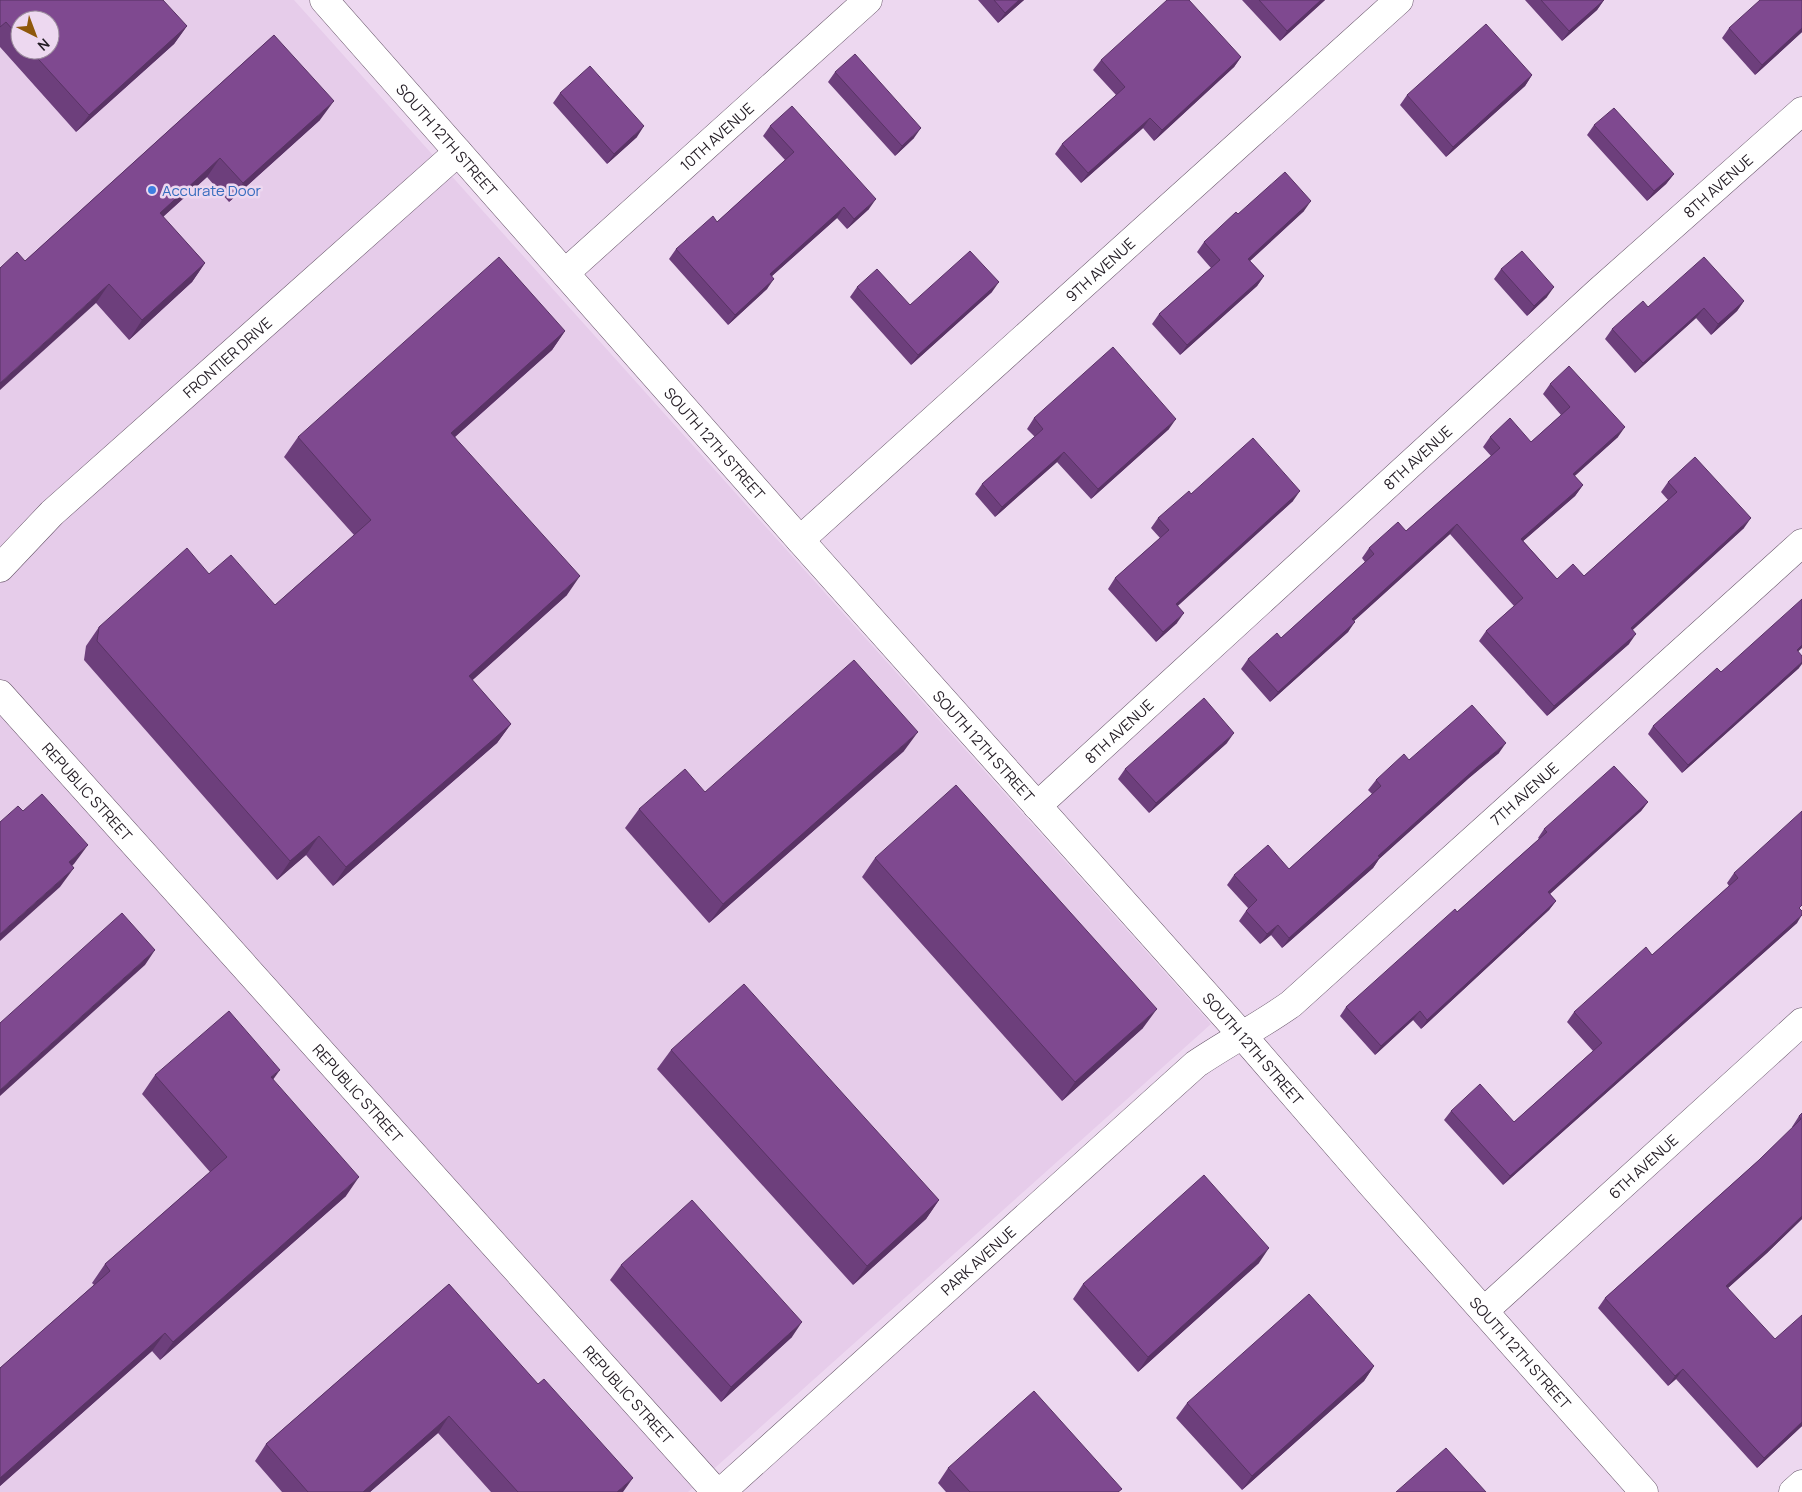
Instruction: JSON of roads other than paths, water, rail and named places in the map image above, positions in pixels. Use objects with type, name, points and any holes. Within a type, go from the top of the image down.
[{"type":"street","name":"SOUTH 12TH STREET","points":[[324,0],[800,540],[1242,1035],[1644,1492]]},
{"type":"street","name":"10TH AVENUE","points":[[565,273],[868,0]]},
{"type":"street","name":"9TH AVENUE","points":[[800,540],[1399,0]]},
{"type":"street","name":"8TH AVENUE","points":[[1037,806],[1591,299],[1802,111]]},
{"type":"street","name":"FRONTIER DRIVE","points":[[0,568],[52,513],[458,152]]},
{"type":"street","name":"7TH AVENUE","points":[[1242,1035],[1267,1021],[1290,1004],[1802,543]]},
{"type":"street","name":"REPUBLIC STREET","points":[[0,694],[716,1492]]},
{"type":"street","name":"6TH AVENUE","points":[[1484,1311],[1802,1022]]},
{"type":"street","name":"PARK AVENUE","points":[[721,1492],[1196,1064],[1242,1035]]},
{"type":"street","points":[[1793,1492],[1802,1484]]},
{"type":"place","name":"Accurate Door","points":[[152,190]]}]
